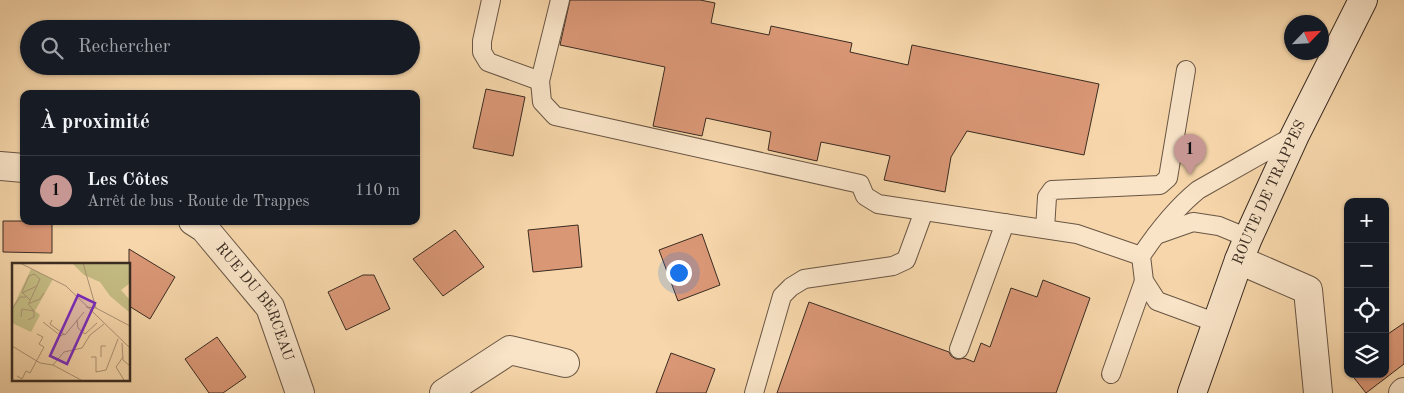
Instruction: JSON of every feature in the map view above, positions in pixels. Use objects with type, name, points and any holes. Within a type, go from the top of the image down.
[{"type":"street","name":"ROUTE DE TRAPPES","points":[[1192,393],[1244,249],[1294,135],[1363,0]]},
{"type":"street","points":[[0,166],[20,168]]},
{"type":"street","name":"RUE DU BERCEAU","points":[[199,225],[204,228],[270,307],[300,393]]},
{"type":"street","points":[[1244,249],[1308,290],[1318,393]]},
{"type":"street","points":[[444,393],[510,350],[565,363]]},
{"type":"lane","points":[[491,0],[482,41],[482,52],[488,62],[540,81]]},
{"type":"lane","points":[[560,0],[540,81],[542,102],[555,116],[860,184],[865,196],[878,204],[1077,234],[1141,256]]},
{"type":"lane","points":[[1046,229],[1047,197],[1052,190],[1160,185],[1168,178],[1186,70]]},
{"type":"lane","points":[[1217,322],[1157,302],[1144,281],[1141,256],[1155,236],[1186,200],[1198,190],[1294,135]]},
{"type":"lane","points":[[754,393],[782,296],[791,287],[804,279],[894,266],[901,263],[906,260],[924,211]]},
{"type":"lane","points":[[1155,236],[1193,222],[1219,226],[1244,249]]},
{"type":"lane","points":[[960,349],[1005,223]]},
{"type":"lane","points":[[1111,374],[1144,281]]},
{"type":"building","points":[[570,0],[700,0],[715,3],[711,23],[769,35],[771,26],[852,43],[850,52],[908,65],[912,45],[1099,84],[1084,155],[967,131],[951,157],[945,192],[884,180],[890,156],[821,142],[817,161],[768,150],[771,132],[706,118],[702,136],[653,126],[665,67],[560,45]]},
{"type":"building","points":[[486,89],[525,97],[513,156],[473,148]]},
{"type":"building","points":[[3,221],[20,221],[20,225],[52,225],[52,253],[3,252]]},
{"type":"building","points":[[578,225],[582,267],[533,272],[528,230]]},
{"type":"building","points":[[455,230],[484,267],[443,296],[413,259]]},
{"type":"building","points":[[702,234],[720,285],[678,301],[659,250]]},
{"type":"building","points":[[129,249],[175,277],[150,319],[130,307]]},
{"type":"building","points":[[363,275],[374,275],[390,309],[346,330],[328,292]]},
{"type":"building","points":[[1043,280],[1090,298],[1056,393],[777,393],[809,302],[949,352],[956,359],[964,358],[974,362],[981,343],[990,347],[1011,288],[1037,297]]},
{"type":"building","points":[[1404,323],[1404,364],[1389,375],[1389,333]]},
{"type":"building","points":[[217,337],[246,377],[223,393],[209,393],[185,359]]},
{"type":"building","points":[[671,353],[715,369],[706,393],[656,393]]},
{"type":"building","points":[[1354,378],[1386,378],[1366,393]]},
{"type":"place","name":"Les Côtes","points":[[1190,175]]}]
